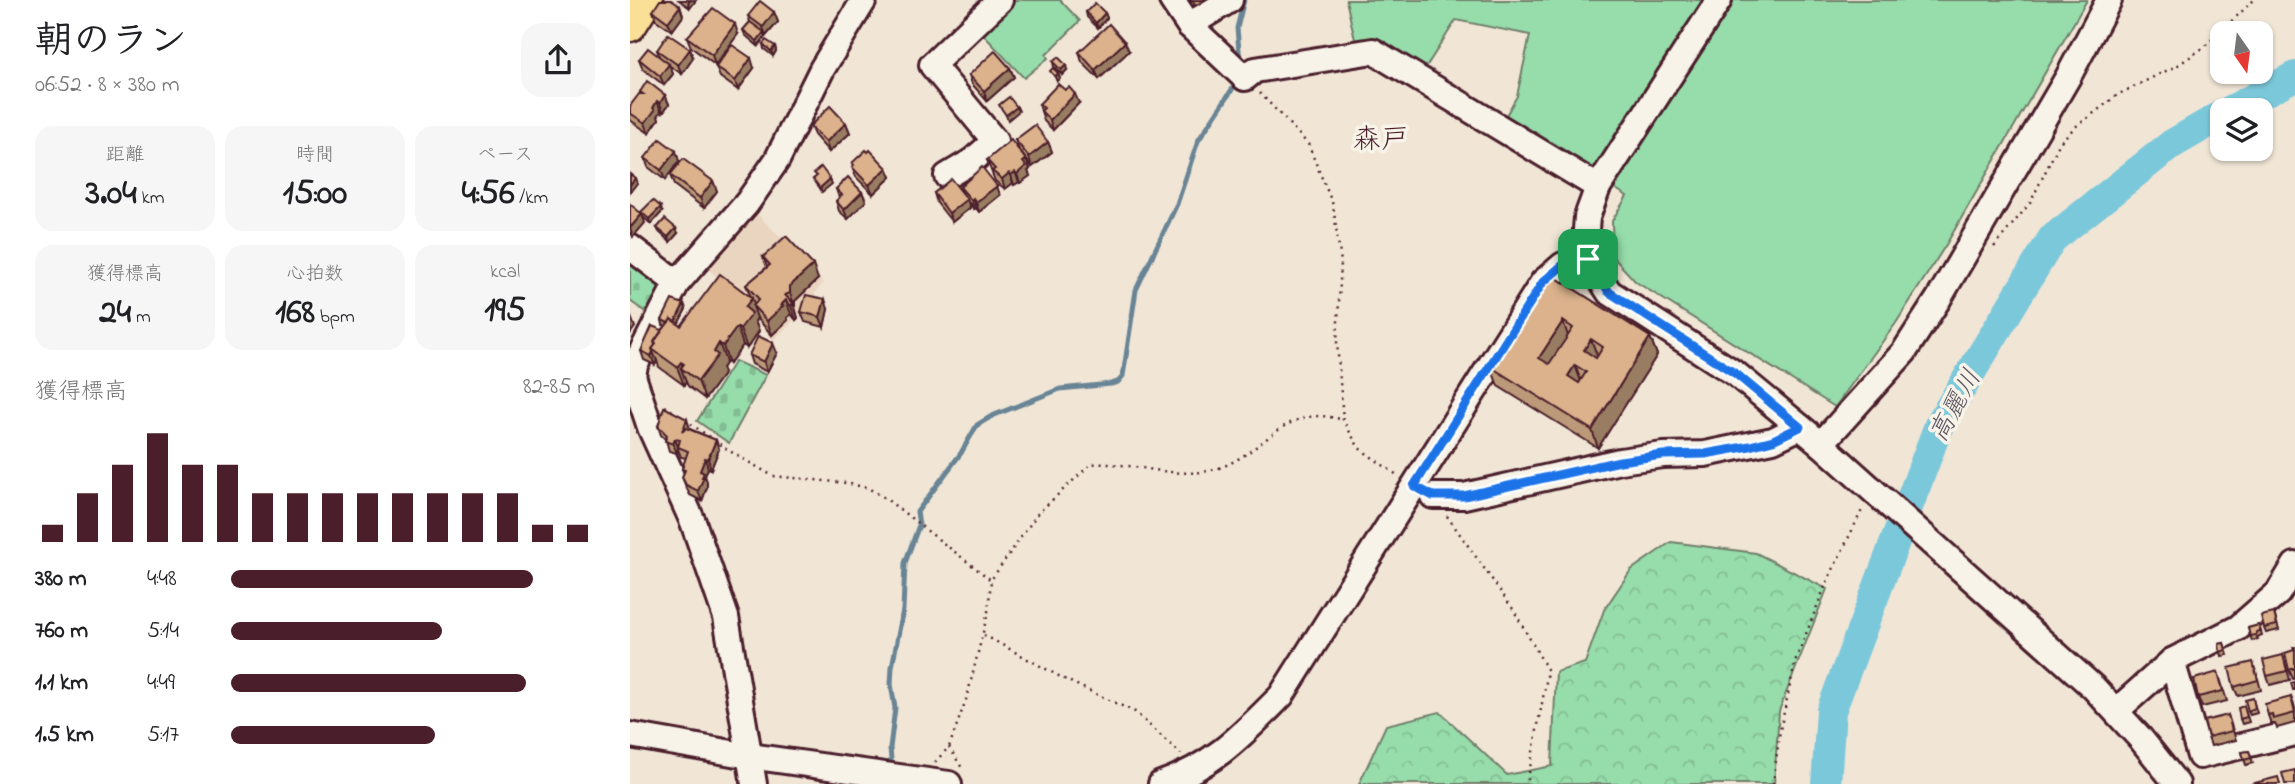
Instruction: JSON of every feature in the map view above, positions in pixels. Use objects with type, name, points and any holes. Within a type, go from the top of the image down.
[{"type":"main road","points":[[630,25],[646,0]]},
{"type":"street","points":[[754,784],[726,617],[706,553],[650,427],[633,374],[677,283],[747,203],[776,160],[822,69],[864,0]]},
{"type":"street","points":[[947,176],[972,161],[995,141],[932,65],[1000,0]]},
{"type":"street","points":[[1172,0],[1189,25],[1245,78],[1255,70],[1373,51],[1598,187]]},
{"type":"street","points":[[1189,25],[1230,0]]},
{"type":"street","points":[[1719,0],[1598,187],[1587,217],[1585,242],[1588,259],[1609,292],[1736,374],[1821,444],[1868,497],[2094,688],[2177,784]]},
{"type":"street","points":[[1821,444],[1904,352],[1939,298],[2068,77],[2109,0]]},
{"type":"street","points":[[630,247],[677,283]]},
{"type":"street","points":[[1161,784],[1192,771],[1231,747],[1281,696],[1423,491],[1543,282],[1563,265],[1588,259]]},
{"type":"street","points":[[1423,491],[1464,496],[1620,461],[1663,455],[1705,454],[1773,440],[1800,427]]},
{"type":"street","points":[[2116,711],[2172,661],[2238,628],[2286,599],[2295,565]]},
{"type":"street","points":[[2172,661],[2200,756],[2295,733]]},
{"type":"street","points":[[630,735],[749,756],[912,778],[958,779]]},
{"type":"path","points":[[1994,247],[2030,203],[2060,142],[2074,128],[2119,94],[2178,65],[2224,29],[2255,0]]},
{"type":"path","points":[[1245,78],[1308,144],[1333,205],[1341,262],[1338,342],[1343,420],[1351,437],[1366,454],[1423,491],[1513,609],[1548,671],[1527,784]]},
{"type":"path","points":[[633,374],[733,453],[773,476],[846,483],[868,488],[885,498],[991,580]]},
{"type":"path","points":[[912,778],[934,764],[949,747],[967,697],[983,635],[991,580],[1038,513],[1091,464],[1108,463],[1200,474],[1234,462],[1302,416],[1316,414],[1343,420]]},
{"type":"path","points":[[1773,784],[1780,730],[1796,659],[1826,584],[1868,497]]},
{"type":"path","points":[[983,635],[1066,680],[1135,712],[1185,757]]},
{"type":"path","points":[[949,747],[957,756],[958,779]]},
{"type":"shaded area","points":[[751,208],[823,283],[789,326],[773,340],[760,325],[763,318],[701,263]]},
{"type":"green space","points":[[1008,0],[1060,0],[1080,21],[1046,55],[1048,58],[1024,78],[978,29]]},
{"type":"green space","points":[[1346,0],[2087,0],[1947,243],[1896,323],[1835,407],[1636,282],[1613,257],[1612,221],[1627,196],[1504,119],[1517,96],[1530,35],[1456,20],[1424,70],[1379,40],[1356,44]]},
{"type":"green space","points":[[630,255],[667,283],[651,316],[630,301]]},
{"type":"green space","points":[[735,361],[766,375],[729,443],[697,421]]},
{"type":"green space","points":[[1671,542],[1756,553],[1827,589],[1779,711],[1774,784],[1359,784],[1386,725],[1440,712],[1507,775],[1552,766],[1556,672],[1585,663],[1604,610],[1631,570]]},
{"type":"building","points":[[660,0],[671,0],[680,6],[668,22],[653,11]]},
{"type":"building","points":[[760,1],[774,12],[763,27],[748,16]]},
{"type":"building","points":[[1095,3],[1105,13],[1096,23],[1086,12]]},
{"type":"building","points":[[713,8],[735,24],[712,55],[687,37]]},
{"type":"building","points":[[750,22],[764,32],[757,41],[743,30]]},
{"type":"building","points":[[1109,24],[1125,42],[1095,70],[1079,52]]},
{"type":"building","points":[[668,34],[690,49],[678,65],[657,50]]},
{"type":"building","points":[[766,40],[775,46],[771,51],[763,44]]},
{"type":"building","points":[[732,45],[751,58],[735,81],[716,67]]},
{"type":"building","points":[[648,48],[669,64],[660,76],[639,59]]},
{"type":"building","points":[[995,51],[1010,68],[984,91],[969,75]]},
{"type":"building","points":[[1058,57],[1066,65],[1061,70],[1053,62]]},
{"type":"building","points":[[1053,68],[1058,73],[1055,77],[1050,71]]},
{"type":"building","points":[[647,81],[665,95],[660,103],[657,101],[653,108],[655,110],[645,123],[630,113],[630,106],[639,94],[643,94],[640,92]]},
{"type":"building","points":[[1058,84],[1065,90],[1069,87],[1075,94],[1050,120],[1041,111],[1044,108],[1039,104]]},
{"type":"building","points":[[1009,97],[1017,107],[1006,115],[999,105]]},
{"type":"building","points":[[830,106],[846,123],[826,142],[810,126]]},
{"type":"building","points":[[1035,125],[1048,142],[1029,157],[1015,140]]},
{"type":"building","points":[[660,139],[676,151],[661,170],[645,158]]},
{"type":"building","points":[[1011,140],[1026,160],[1023,162],[1026,166],[1017,174],[1009,173],[1002,179],[992,171],[995,169],[987,160]]},
{"type":"building","points":[[866,150],[870,150],[887,168],[869,185],[852,167],[852,163]]},
{"type":"building","points":[[683,159],[713,181],[700,198],[670,175]]},
{"type":"building","points":[[821,167],[830,179],[820,188],[813,179],[817,176],[814,173]]},
{"type":"building","points":[[982,167],[997,186],[976,202],[960,187]]},
{"type":"building","points":[[848,177],[862,192],[844,210],[836,201],[842,195],[836,189]]},
{"type":"building","points":[[951,179],[967,199],[949,213],[934,193]]},
{"type":"building","points":[[653,200],[661,207],[649,219],[641,212]]},
{"type":"building","points":[[630,204],[642,214],[630,228]]},
{"type":"building","points":[[665,219],[676,228],[668,237],[657,228]]},
{"type":"building","points":[[786,236],[813,265],[790,286],[790,293],[785,295],[793,303],[791,306],[786,300],[767,321],[753,306],[759,299],[746,285],[770,265],[763,257]]},
{"type":"building","points":[[720,274],[752,298],[745,307],[752,313],[723,346],[719,343],[714,352],[718,355],[698,381],[681,368],[684,364],[681,362],[677,367],[652,349],[671,319],[681,326]]},
{"type":"building","points":[[1550,274],[1650,337],[1592,430],[1491,367]],"holes":[[[1563,321],[1573,328],[1549,364],[1539,358]],[[1591,339],[1603,347],[1596,358],[1584,350]],[[1575,365],[1586,372],[1579,383],[1568,376]]]},
{"type":"building","points":[[806,295],[825,299],[820,317],[801,312]]},
{"type":"building","points":[[672,300],[684,304],[675,322],[671,319],[668,323],[662,320]]},
{"type":"building","points":[[652,326],[662,330],[654,342],[651,356],[641,351]]},
{"type":"building","points":[[758,336],[773,343],[764,362],[749,355]]},
{"type":"building","points":[[664,407],[687,419],[682,432],[686,428],[716,440],[700,471],[704,473],[704,477],[698,491],[686,485],[682,477],[688,451],[678,447],[680,440],[675,439],[673,444],[665,441],[667,435],[658,426]]},
{"type":"building","points":[[2274,613],[2277,625],[2264,628],[2261,616]]},
{"type":"building","points":[[2259,625],[2260,631],[2250,636],[2248,628]]},
{"type":"building","points":[[2224,643],[2226,650],[2220,652],[2219,644]]},
{"type":"building","points":[[2295,647],[2295,668],[2289,670],[2285,653],[2294,650]]},
{"type":"building","points":[[2283,655],[2287,671],[2267,676],[2263,660]]},
{"type":"building","points":[[2253,662],[2258,680],[2234,687],[2229,668]]},
{"type":"building","points":[[2218,672],[2223,691],[2198,697],[2194,679]]},
{"type":"building","points":[[2291,697],[2295,713],[2273,719],[2272,714],[2268,715],[2265,704]]},
{"type":"building","points":[[2253,698],[2255,708],[2248,711],[2245,700]]},
{"type":"building","points":[[2244,706],[2247,717],[2240,719],[2238,708]]},
{"type":"building","points":[[2228,715],[2232,731],[2208,737],[2204,721]]},
{"type":"building","points":[[2249,751],[2251,758],[2244,760],[2242,752]]},
{"type":"building","points":[[2295,770],[2295,784],[2285,784],[2282,773]]},
{"type":"building","points":[[2278,777],[2280,784],[2251,784]]},
{"type":"waterway","points":[[1240,62],[1237,28],[1244,0]]},
{"type":"waterway","name":"高麗川","points":[[2254,98],[2295,76]]},
{"type":"waterway","points":[[892,771],[890,748],[895,708],[891,684],[892,667],[903,610],[905,563],[919,525],[917,512],[961,453],[977,425],[992,416],[1060,389],[1111,384],[1118,382],[1123,376],[1136,290],[1177,204],[1198,141],[1237,79]]},
{"type":"waterway","name":"高麗川","points":[[1826,784],[1831,711],[1939,425],[2052,239],[2172,144],[2210,122]]},
{"type":"district","name":"森戸","points":[[1381,138]]},
{"type":"route","points":[[1588,259],[1609,292],[1736,374],[1800,427],[1773,440],[1750,446],[1705,454],[1663,455],[1620,461],[1516,482],[1464,496],[1433,496],[1414,486],[1543,282],[1563,265],[1588,259]]}]
